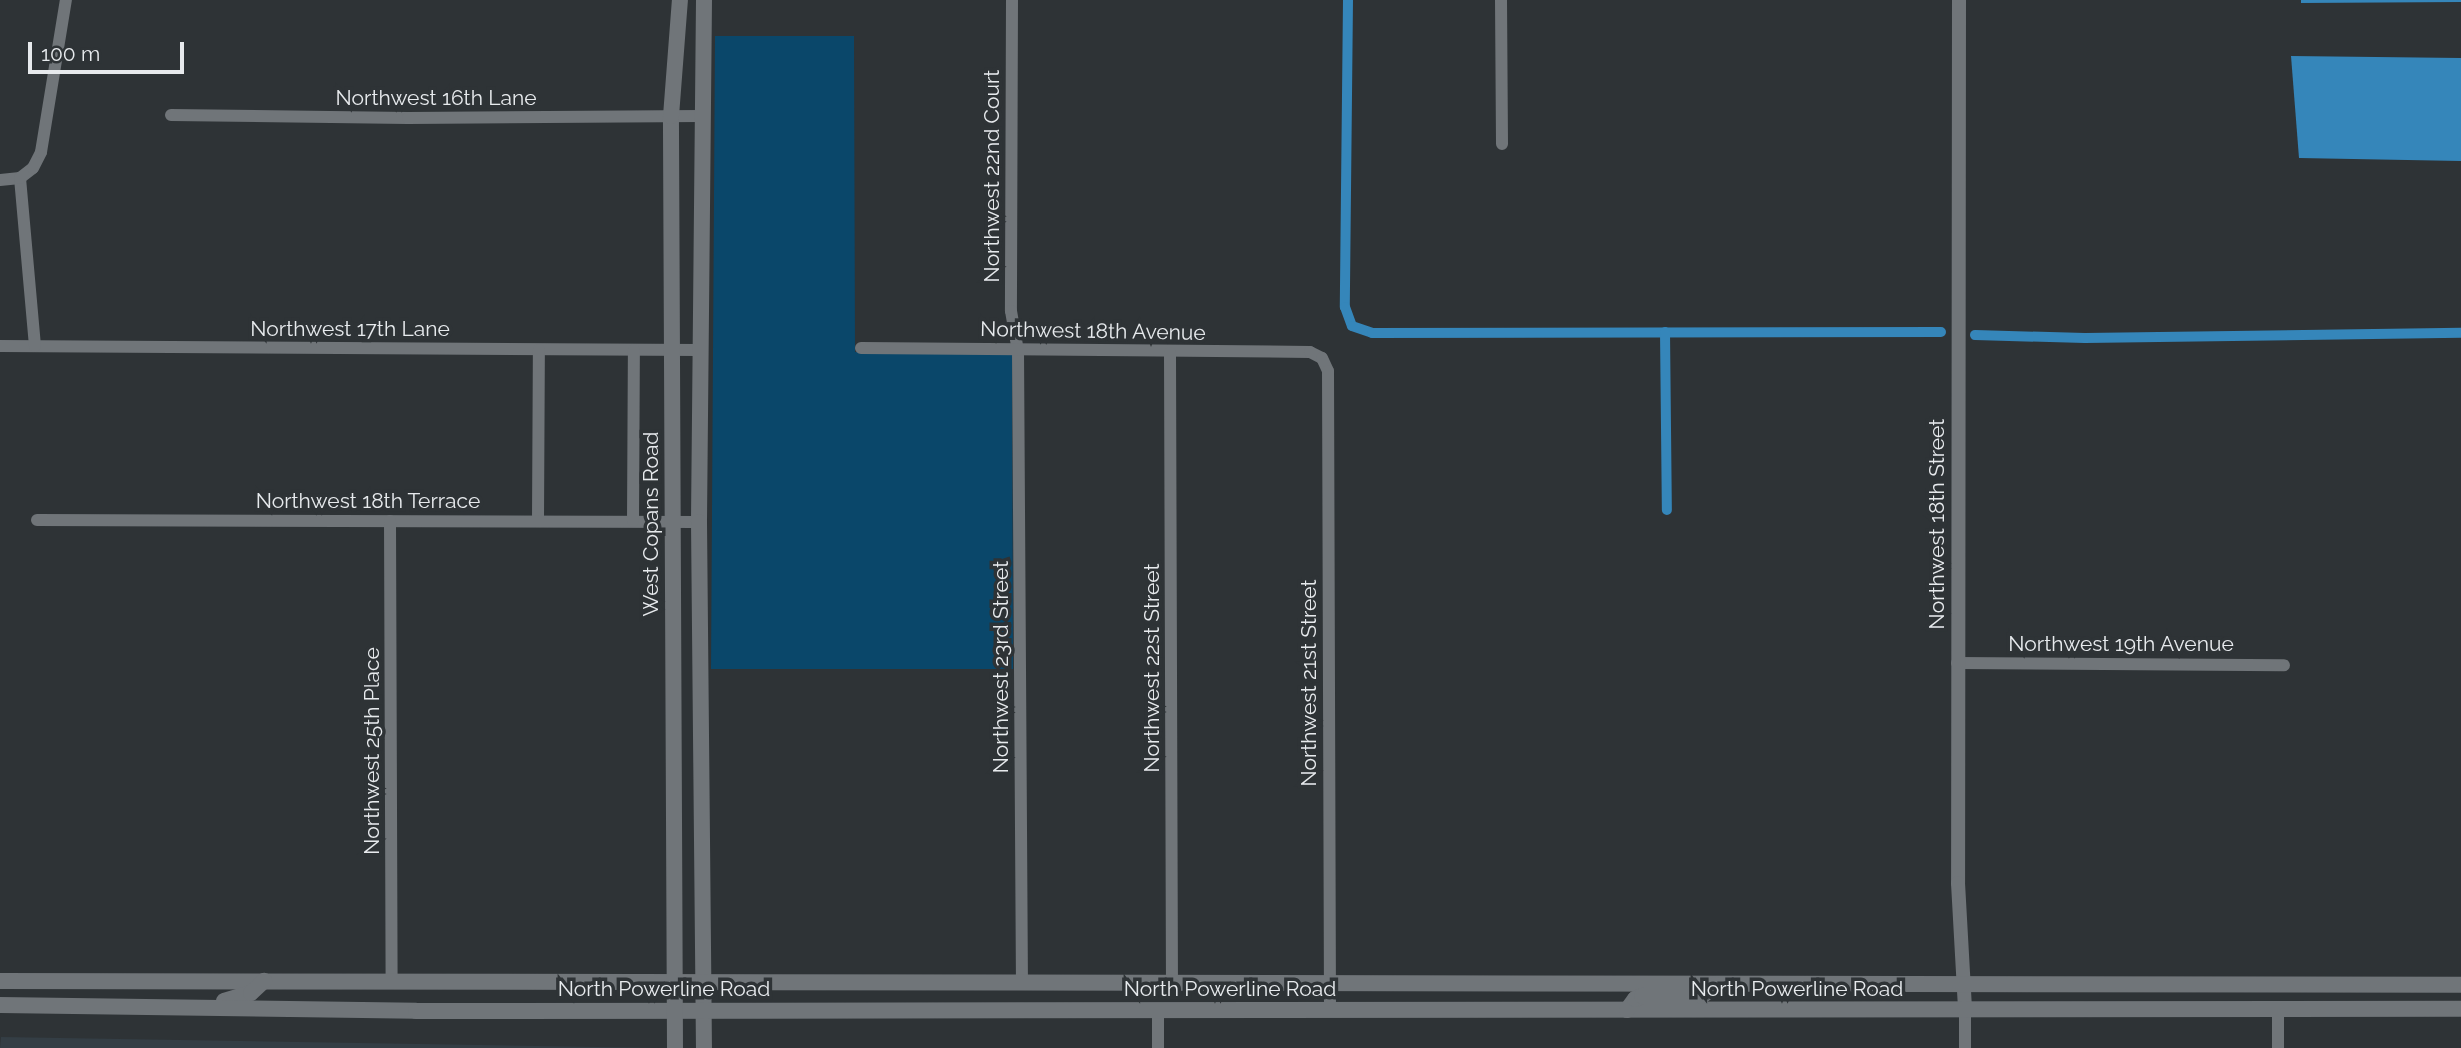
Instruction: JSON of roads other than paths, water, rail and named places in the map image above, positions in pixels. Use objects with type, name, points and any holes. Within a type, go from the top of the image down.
[{"type":"main road","name":"West Copans Road","points":[[675,1048],[671,116],[680,0]]},
{"type":"main road","points":[[704,0],[699,350],[704,1048]]},
{"type":"main road","name":"North Powerline Road","points":[[0,981],[2461,985]]},
{"type":"main road","points":[[205,1006],[251,993],[264,981]]},
{"type":"main road","points":[[1021,1010],[1029,996],[1051,983]]},
{"type":"main road","points":[[1626,1010],[1642,996],[1702,996],[1716,985]]},
{"type":"main road","points":[[2248,1008],[2273,994],[2280,985]]},
{"type":"main road","points":[[2278,1008],[2287,996],[2313,985]]},
{"type":"main road","name":"North Powerline Road","points":[[0,1005],[416,1011],[2461,1009]]},
{"type":"street","points":[[0,180],[20,178],[33,168],[41,152],[66,0]]},
{"type":"street","name":"Northwest 22nd Court","points":[[1012,0],[1011,312],[1018,351]]},
{"type":"street","points":[[1501,0],[1502,144]]},
{"type":"street","name":"Northwest 18th Street","points":[[1959,0],[1958,883],[1965,986],[1965,1048]]},
{"type":"street","name":"Northwest 16th Lane","points":[[171,115],[408,118],[701,116]]},
{"type":"street","points":[[20,178],[35,346]]},
{"type":"street","name":"Northwest 17th Lane","points":[[0,346],[699,350]]},
{"type":"street","name":"Northwest 18th Avenue","points":[[861,348],[1170,353],[1310,352],[1322,358]]},
{"type":"street","points":[[538,519],[539,350]]},
{"type":"street","points":[[633,521],[634,350]]},
{"type":"street","name":"Northwest 23rd Street","points":[[1018,351],[1022,983]]},
{"type":"street","name":"Northwest 22st Street","points":[[1170,353],[1172,983]]},
{"type":"street","name":"Northwest 21st Street","points":[[1322,358],[1328,371],[1330,1009]]},
{"type":"street","name":"Northwest 18th Terrace","points":[[37,520],[390,522],[538,519],[699,522]]},
{"type":"street","name":"Northwest 25th Place","points":[[390,522],[392,981]]},
{"type":"street","name":"Northwest 19th Avenue","points":[[1957,663],[2284,665]]},
{"type":"street","points":[[2278,1008],[2278,1048]]},
{"type":"street","points":[[1158,1012],[1158,1048]]},
{"type":"waterway","points":[[1348,0],[1345,307],[1352,326],[1372,333],[1941,332]]},
{"type":"waterway","points":[[1665,332],[1667,510]]},
{"type":"waterway","points":[[1975,335],[2085,338],[2461,333]]}]
